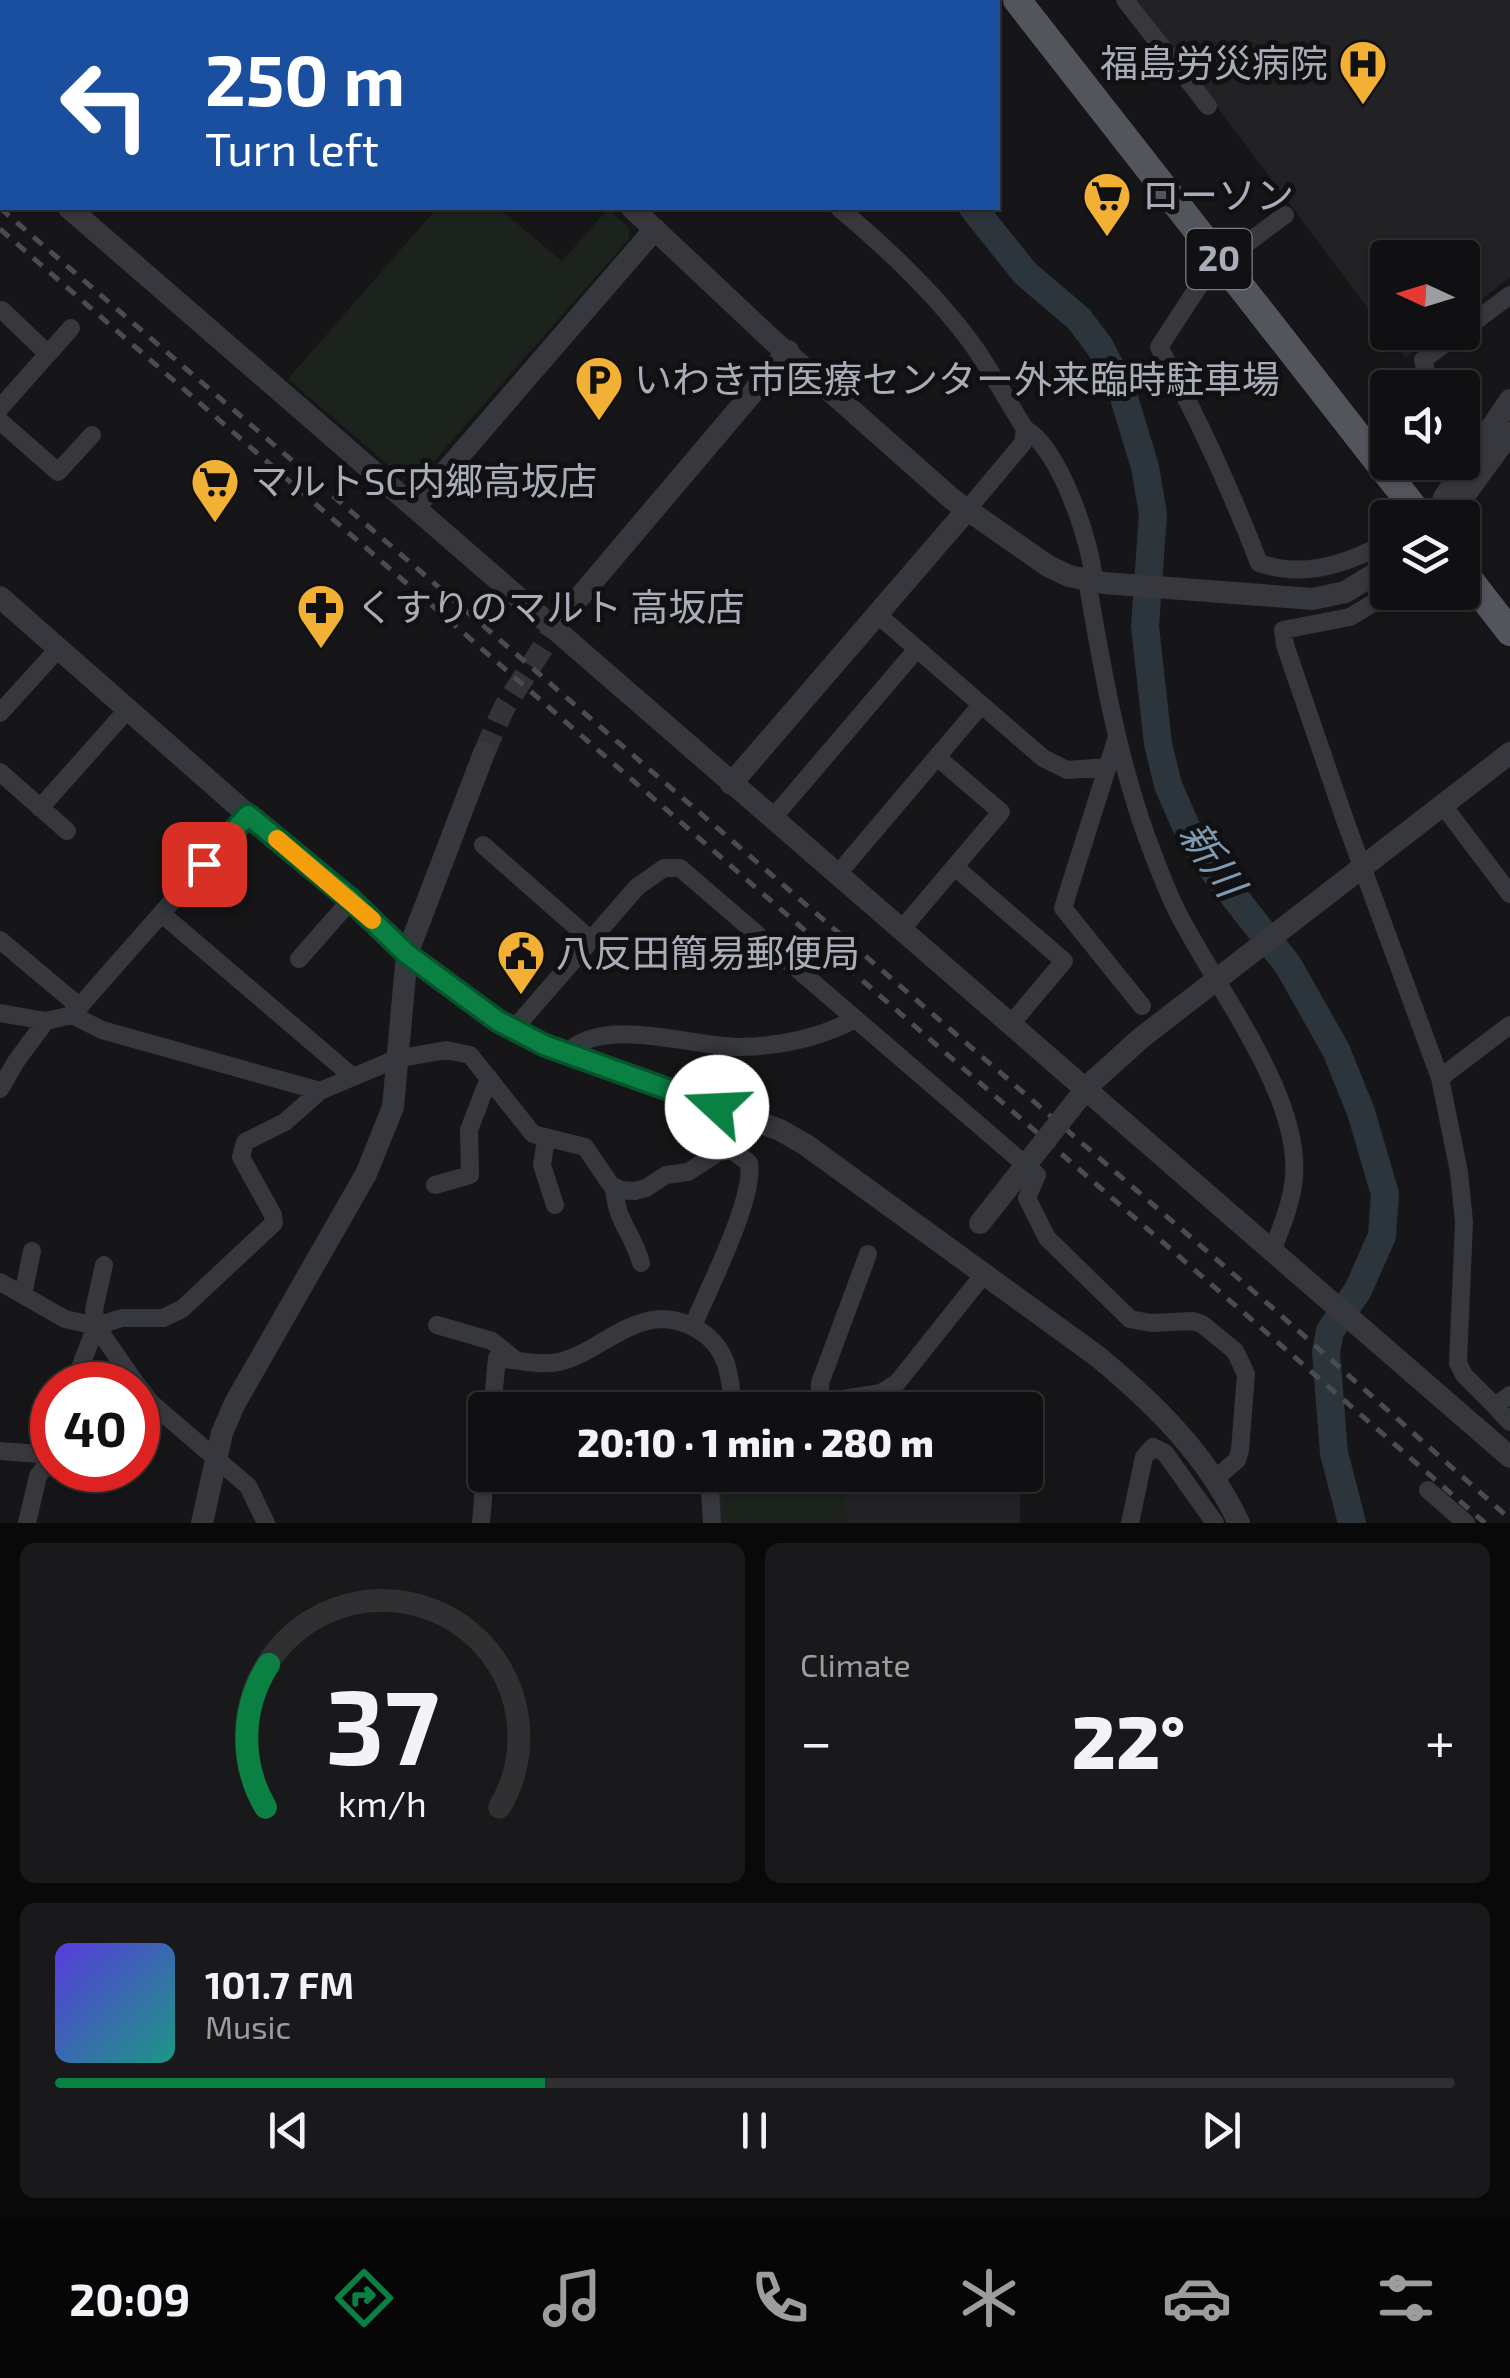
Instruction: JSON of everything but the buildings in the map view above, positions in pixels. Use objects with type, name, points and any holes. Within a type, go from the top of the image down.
[{"type":"main road","name":"20","points":[[1017,0],[1408,500]]},
{"type":"main road","points":[[1480,593],[1510,632]]},
{"type":"street","points":[[1125,0],[1208,106]]},
{"type":"street","points":[[72,210],[1510,1457]]},
{"type":"street","points":[[634,210],[967,510],[1048,566],[1095,582],[1313,599],[1344,592],[1370,577]]},
{"type":"street","points":[[842,210],[874,236],[975,348],[1025,429],[1044,447],[1067,490],[1091,557],[1117,737],[1147,837],[1175,908],[1270,1077],[1285,1116],[1294,1175],[1279,1254]]},
{"type":"street","points":[[1285,215],[1208,272],[1159,346],[1218,462],[1258,563],[1276,569],[1318,569],[1370,551]]},
{"type":"street","points":[[415,508],[656,229]]},
{"type":"street","points":[[1480,318],[1510,295]]},
{"type":"street","points":[[2,310],[48,354]]},
{"type":"street","points":[[0,408],[71,328]]},
{"type":"street","points":[[1426,370],[1423,360],[1437,350]]},
{"type":"street","points":[[561,619],[788,352]]},
{"type":"street","points":[[1480,446],[1507,420]]},
{"type":"street","points":[[1459,500],[1507,420]]},
{"type":"street","points":[[0,422],[58,472],[92,434]]},
{"type":"street","points":[[730,784],[1023,443],[1025,429]]},
{"type":"street","points":[[0,597],[351,900],[407,954],[513,1030],[780,1130],[984,1274],[1139,1390],[1216,1478],[1239,1523]]},
{"type":"street","points":[[1370,605],[1350,617],[1283,630],[1285,645],[1440,1078],[1460,1172],[1464,1222],[1458,1363],[1464,1374],[1503,1401],[1510,1422]]},
{"type":"street","points":[[878,615],[1060,769],[1108,767]]},
{"type":"street","points":[[0,713],[59,648]]},
{"type":"street","points":[[772,819],[917,649]]},
{"type":"street","points":[[837,875],[981,705]]},
{"type":"street","points":[[40,808],[128,709]]},
{"type":"street","points":[[1117,737],[1063,908],[1142,1006]]},
{"type":"street","points":[[955,1253],[1090,1085],[1141,1038],[1510,752]]},
{"type":"street","points":[[202,1523],[222,1432],[234,1402],[377,1149],[392,1107],[407,954],[484,753]]},
{"type":"street","points":[[901,930],[1001,812],[937,757]]},
{"type":"street","points":[[0,772],[67,831]]},
{"type":"street","points":[[1442,804],[1510,894]]},
{"type":"street","points":[[0,1013],[46,1021],[76,1011],[248,815]]},
{"type":"street","points":[[483,844],[591,940]]},
{"type":"street","points":[[955,867],[1064,961],[1011,1024]]},
{"type":"street","points":[[513,1030],[637,887],[664,868],[680,868],[1037,1175],[1027,1198],[1047,1238],[1130,1318],[1151,1323],[1193,1321],[1236,1351],[1246,1374],[1240,1450],[1237,1460],[1216,1478]]},
{"type":"street","points":[[299,959],[351,900]]},
{"type":"street","points":[[162,914],[353,1077]]},
{"type":"street","points":[[0,940],[102,1030],[320,1091]]},
{"type":"street","points":[[567,1053],[578,1042],[635,1034],[727,1046],[789,1042],[833,1031],[856,1019]]},
{"type":"street","points":[[0,1089],[46,1021]]},
{"type":"street","points":[[1440,1078],[1510,1026]]},
{"type":"street","points":[[0,1282],[65,1319],[96,1326],[122,1318],[172,1316],[270,1229],[273,1215],[242,1157],[244,1142],[285,1122],[320,1091],[396,1060],[446,1050],[470,1054],[534,1134],[584,1147],[614,1187],[618,1218],[641,1263]]},
{"type":"street","points":[[435,1185],[470,1175],[469,1130],[489,1078]]},
{"type":"street","points":[[546,1139],[542,1165],[555,1204]]},
{"type":"street","points":[[614,1187],[646,1188],[666,1175],[688,1172],[726,1150],[732,1150],[749,1164],[742,1209],[693,1326]]},
{"type":"street","points":[[22,1295],[32,1251]]},
{"type":"street","points":[[820,1392],[868,1254]]},
{"type":"street","points":[[104,1265],[94,1310],[96,1326],[121,1362]]},
{"type":"street","points":[[889,1392],[984,1274]]},
{"type":"street","points":[[494,1392],[497,1358],[563,1362],[642,1322],[674,1320],[693,1326],[719,1349],[731,1392]]},
{"type":"street","points":[[437,1325],[492,1341],[514,1360]]},
{"type":"street","points":[[82,1362],[96,1326]]},
{"type":"street","points":[[160,1411],[248,1486],[266,1523]]},
{"type":"street","points":[[1130,1523],[1144,1457],[1154,1448],[1165,1453],[1216,1523]]},
{"type":"street","points":[[0,1451],[30,1454]]},
{"type":"street","points":[[1428,1490],[1466,1523]]},
{"type":"street","points":[[27,1523],[34,1492]]},
{"type":"street","points":[[480,1523],[483,1492]]},
{"type":"street","points":[[710,1492],[712,1523]]},
{"type":"shaded area","name":"福島労災病院","points":[[1137,0],[1510,0],[1510,277],[1480,301],[1480,240],[1370,240],[1370,311]]},
{"type":"shaded area","points":[[435,210],[500,210],[562,261],[607,210],[628,227],[629,239],[419,478],[406,480],[288,379]]},
{"type":"shaded area","name":"福島労災病院","points":[[1399,350],[1416,350],[1405,358]]},
{"type":"shaded area","points":[[719,1492],[1020,1492],[1020,1523],[720,1523]]},
{"type":"shaded area","points":[[723,1492],[844,1492],[847,1523],[724,1523]]},
{"type":"waterway","name":"新川","points":[[975,210],[1025,273],[1079,319],[1100,347],[1121,388],[1145,467],[1153,514],[1145,626],[1158,744],[1168,785],[1188,831],[1214,871],[1288,965],[1336,1050],[1361,1112],[1385,1194],[1382,1236],[1358,1290],[1330,1331],[1326,1352],[1334,1453],[1352,1523]]},
{"type":"tunnel","points":[[484,753],[504,708],[561,619]]},
{"type":"railway","points":[[2,210],[1275,1310],[1510,1519]]},
{"type":"railway","points":[[0,229],[1485,1523]]},
{"type":"slow traffic","points":[[277,839],[372,920]]},
{"type":"place","name":"福島労災病院","points":[[1363,106]]},
{"type":"place","name":"ローソン","points":[[1107,238]]},
{"type":"place","name":"いわき市医療センター外来臨時駐車場","points":[[599,422]]},
{"type":"place","name":"マルトSC内郷高坂店","points":[[215,524]]},
{"type":"place","name":"くすりのマルト 高坂店","points":[[321,650]]},
{"type":"place","name":"八反田簡易郵便局","points":[[521,996]]},
{"type":"route","points":[[204,864],[248,815],[351,900],[407,954],[498,1021],[544,1045],[717,1107]]}]
